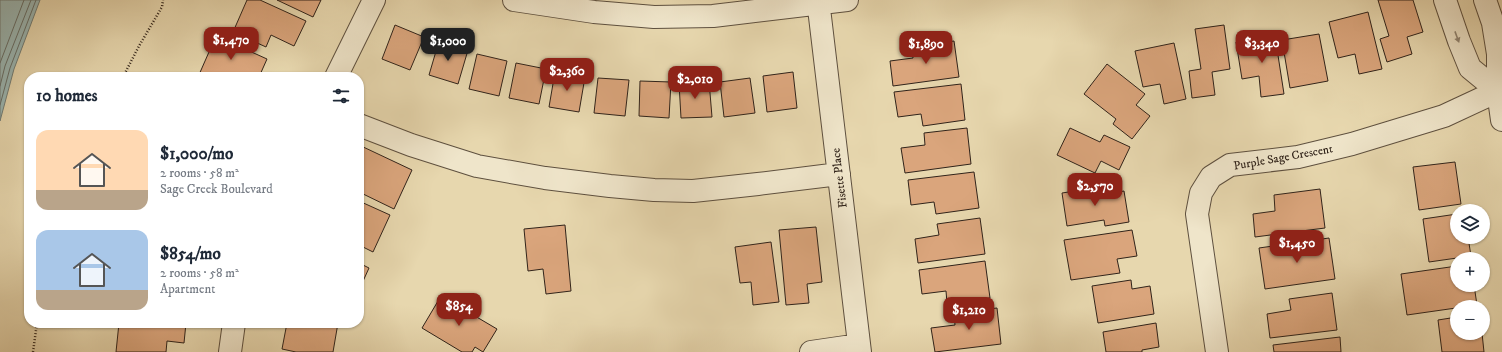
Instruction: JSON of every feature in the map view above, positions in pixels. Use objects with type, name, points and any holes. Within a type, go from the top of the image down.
[{"type":"street","points":[[338,72],[374,0]]},
{"type":"street","points":[[514,0],[594,12],[654,17],[713,16],[818,2],[847,0]]},
{"type":"street","points":[[1445,0],[1458,41],[1470,68],[1500,90]]},
{"type":"street","points":[[1485,0],[1492,23],[1498,54],[1502,120]]},
{"type":"street","name":"Fisette Place","points":[[818,2],[859,348]]},
{"type":"street","name":"Purple Sage Crescent","points":[[1217,352],[1197,214],[1201,194],[1211,177],[1230,165],[1306,155],[1352,144],[1444,116],[1500,90]]},
{"type":"street","points":[[364,127],[411,145],[477,166],[545,178],[610,186],[654,190],[693,190],[839,174]]},
{"type":"street","points":[[230,352],[233,328]]},
{"type":"street","points":[[811,352],[859,348]]},
{"type":"path","points":[[126,72],[162,7],[163,0]]},
{"type":"path","points":[[33,352],[36,328]]},
{"type":"water","points":[[0,0],[40,0],[14,69],[0,121]]},
{"type":"building","points":[[247,0],[260,0],[306,21],[294,46],[271,35],[266,47],[233,32]]},
{"type":"building","points":[[277,0],[321,0],[313,17]]},
{"type":"building","points":[[1378,0],[1413,0],[1423,32],[1407,37],[1412,54],[1387,62],[1380,39],[1389,36]]},
{"type":"building","points":[[1368,12],[1382,69],[1359,74],[1355,54],[1338,58],[1329,22]]},
{"type":"building","points":[[395,25],[424,37],[410,70],[382,59]]},
{"type":"building","points":[[1224,25],[1230,69],[1212,72],[1215,95],[1192,98],[1189,71],[1201,69],[1195,29]]},
{"type":"building","points":[[1319,34],[1328,81],[1290,88],[1282,40]]},
{"type":"building","points":[[216,36],[267,59],[261,72],[200,72]]},
{"type":"building","points":[[1275,36],[1284,94],[1261,97],[1259,76],[1242,79],[1236,42]]},
{"type":"building","points":[[439,41],[468,50],[458,84],[429,75]]},
{"type":"building","points":[[954,41],[959,77],[893,86],[890,61],[913,58],[912,47]]},
{"type":"building","points":[[1174,43],[1186,99],[1164,104],[1160,84],[1143,87],[1135,51]]},
{"type":"building","points":[[477,54],[507,61],[499,96],[469,89]]},
{"type":"building","points":[[516,63],[546,69],[539,104],[509,98]]},
{"type":"building","points":[[1107,64],[1145,94],[1136,105],[1150,116],[1132,139],[1113,124],[1116,119],[1084,94]]},
{"type":"building","points":[[555,72],[585,77],[579,112],[549,107]]},
{"type":"building","points":[[793,72],[797,108],[767,112],[763,76]]},
{"type":"building","points":[[598,78],[629,80],[625,116],[594,113]]},
{"type":"building","points":[[750,78],[755,113],[724,117],[720,82]]},
{"type":"building","points":[[640,81],[671,82],[669,118],[639,116]]},
{"type":"building","points":[[709,81],[712,117],[681,118],[679,83]]},
{"type":"building","points":[[961,84],[965,120],[923,126],[921,114],[898,117],[894,92]]},
{"type":"building","points":[[967,128],[971,164],[905,173],[901,148],[925,145],[924,133]]},
{"type":"building","points":[[1070,128],[1100,142],[1104,135],[1130,147],[1119,170],[1101,161],[1095,173],[1057,155]]},
{"type":"building","points":[[364,147],[412,170],[394,209],[364,194]]},
{"type":"building","points":[[1455,162],[1461,204],[1450,204],[1450,206],[1419,210],[1413,167]]},
{"type":"building","points":[[974,172],[979,208],[936,214],[934,202],[911,205],[908,180]]},
{"type":"building","points":[[1107,186],[1108,194],[1124,191],[1129,222],[1105,226],[1104,220],[1067,226],[1062,193]]},
{"type":"building","points":[[1320,189],[1325,228],[1255,237],[1253,214],[1275,211],[1274,195]]},
{"type":"building","points":[[364,203],[390,215],[373,252],[364,248]]},
{"type":"building","points":[[1450,215],[1450,244],[1469,244],[1470,252],[1450,252],[1450,259],[1429,262],[1423,219]]},
{"type":"building","points":[[980,218],[985,254],[918,263],[915,239],[939,235],[937,224]]},
{"type":"building","points":[[565,225],[571,291],[546,294],[543,269],[528,271],[524,229]]},
{"type":"building","points":[[816,227],[822,282],[807,284],[809,303],[786,305],[779,230]]},
{"type":"building","points":[[1132,230],[1137,256],[1117,259],[1120,273],[1071,280],[1064,240]]},
{"type":"building","points":[[1329,238],[1335,279],[1265,289],[1259,248]]},
{"type":"building","points":[[771,242],[779,302],[753,305],[751,282],[740,283],[735,247]]},
{"type":"building","points":[[985,261],[990,298],[947,303],[946,291],[922,294],[919,270]]},
{"type":"building","points":[[364,266],[369,268],[364,279]]},
{"type":"building","points":[[1450,267],[1450,292],[1475,292],[1476,300],[1450,300],[1450,309],[1407,315],[1401,274]]},
{"type":"building","points":[[1131,280],[1132,289],[1150,286],[1154,314],[1098,323],[1092,286]]},
{"type":"building","points":[[1332,293],[1337,330],[1270,338],[1267,314],[1291,310],[1289,299]]},
{"type":"building","points":[[441,296],[497,329],[483,352],[475,347],[472,352],[462,352],[422,328]]},
{"type":"building","points":[[997,308],[1001,344],[935,352],[931,328],[955,325],[954,313]]},
{"type":"building","points":[[1450,318],[1450,340],[1483,340],[1484,352],[1442,352],[1438,320]]},
{"type":"building","points":[[1156,323],[1159,347],[1142,350],[1142,352],[1106,352],[1103,332]]},
{"type":"building","points":[[118,328],[186,328],[184,343],[167,341],[166,352],[116,352]]},
{"type":"building","points":[[286,328],[337,328],[333,352],[296,352],[282,349]]},
{"type":"building","points":[[1340,337],[1341,352],[1274,352],[1273,345]]}]
